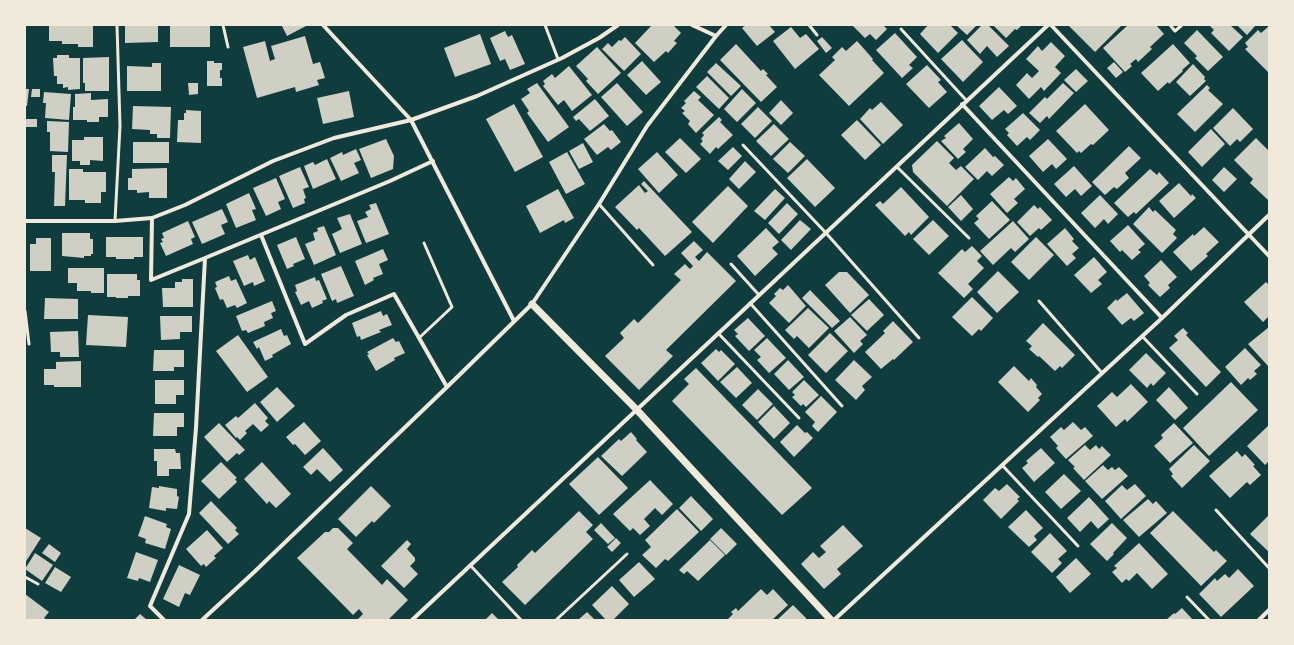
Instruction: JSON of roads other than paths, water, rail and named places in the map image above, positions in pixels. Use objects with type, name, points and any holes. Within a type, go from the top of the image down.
[{"type":"street","points":[[323,25],[411,120],[514,321]]},
{"type":"street","points":[[25,221],[115,221],[152,218],[184,205],[273,161],[334,138],[411,120],[477,96],[558,59],[599,38],[618,25]]},
{"type":"street","points":[[692,25],[716,36]]},
{"type":"street","points":[[202,620],[257,570],[532,304],[599,204],[647,126],[726,25]]},
{"type":"street","points":[[412,620],[636,409],[897,167],[966,100],[1048,25]]},
{"type":"street","points":[[1051,25],[1269,256]]},
{"type":"street","points":[[962,104],[1162,318]]},
{"type":"street","points":[[152,218],[151,280],[390,181],[433,161]]},
{"type":"street","points":[[834,620],[1162,318],[1269,215]]},
{"type":"street","points":[[261,235],[305,344],[346,315],[394,294],[447,387]]},
{"type":"street","points":[[164,620],[150,606],[189,514],[197,412],[204,258]]},
{"type":"street","points":[[532,304],[636,409],[831,620]]},
{"type":"street","points":[[1259,620],[1269,610]]},
{"type":"lane","points":[[115,221],[120,126],[117,25]]},
{"type":"lane","points":[[223,25],[228,48]]},
{"type":"lane","points":[[545,25],[558,59]]},
{"type":"lane","points":[[809,25],[816,35]]},
{"type":"lane","points":[[1170,25],[1175,31],[1182,25]]},
{"type":"lane","points":[[901,29],[966,100]]},
{"type":"lane","points":[[743,145],[826,233],[919,338]]},
{"type":"lane","points":[[897,167],[969,238]]},
{"type":"lane","points":[[599,204],[654,265]]},
{"type":"lane","points":[[419,338],[452,307],[424,243]]},
{"type":"lane","points":[[731,264],[759,295]]},
{"type":"lane","points":[[1039,301],[1102,373]]},
{"type":"lane","points":[[750,303],[842,406]]},
{"type":"lane","points":[[25,311],[29,344]]},
{"type":"lane","points":[[718,333],[799,418]]},
{"type":"lane","points":[[1142,336],[1197,394]]},
{"type":"lane","points":[[1002,465],[1078,546]]},
{"type":"lane","points":[[1216,510],[1269,568]]},
{"type":"lane","points":[[556,620],[627,554]]},
{"type":"lane","points":[[470,565],[521,620]]},
{"type":"lane","points":[[25,577],[38,584]]},
{"type":"lane","points":[[1187,597],[1209,620]]}]
